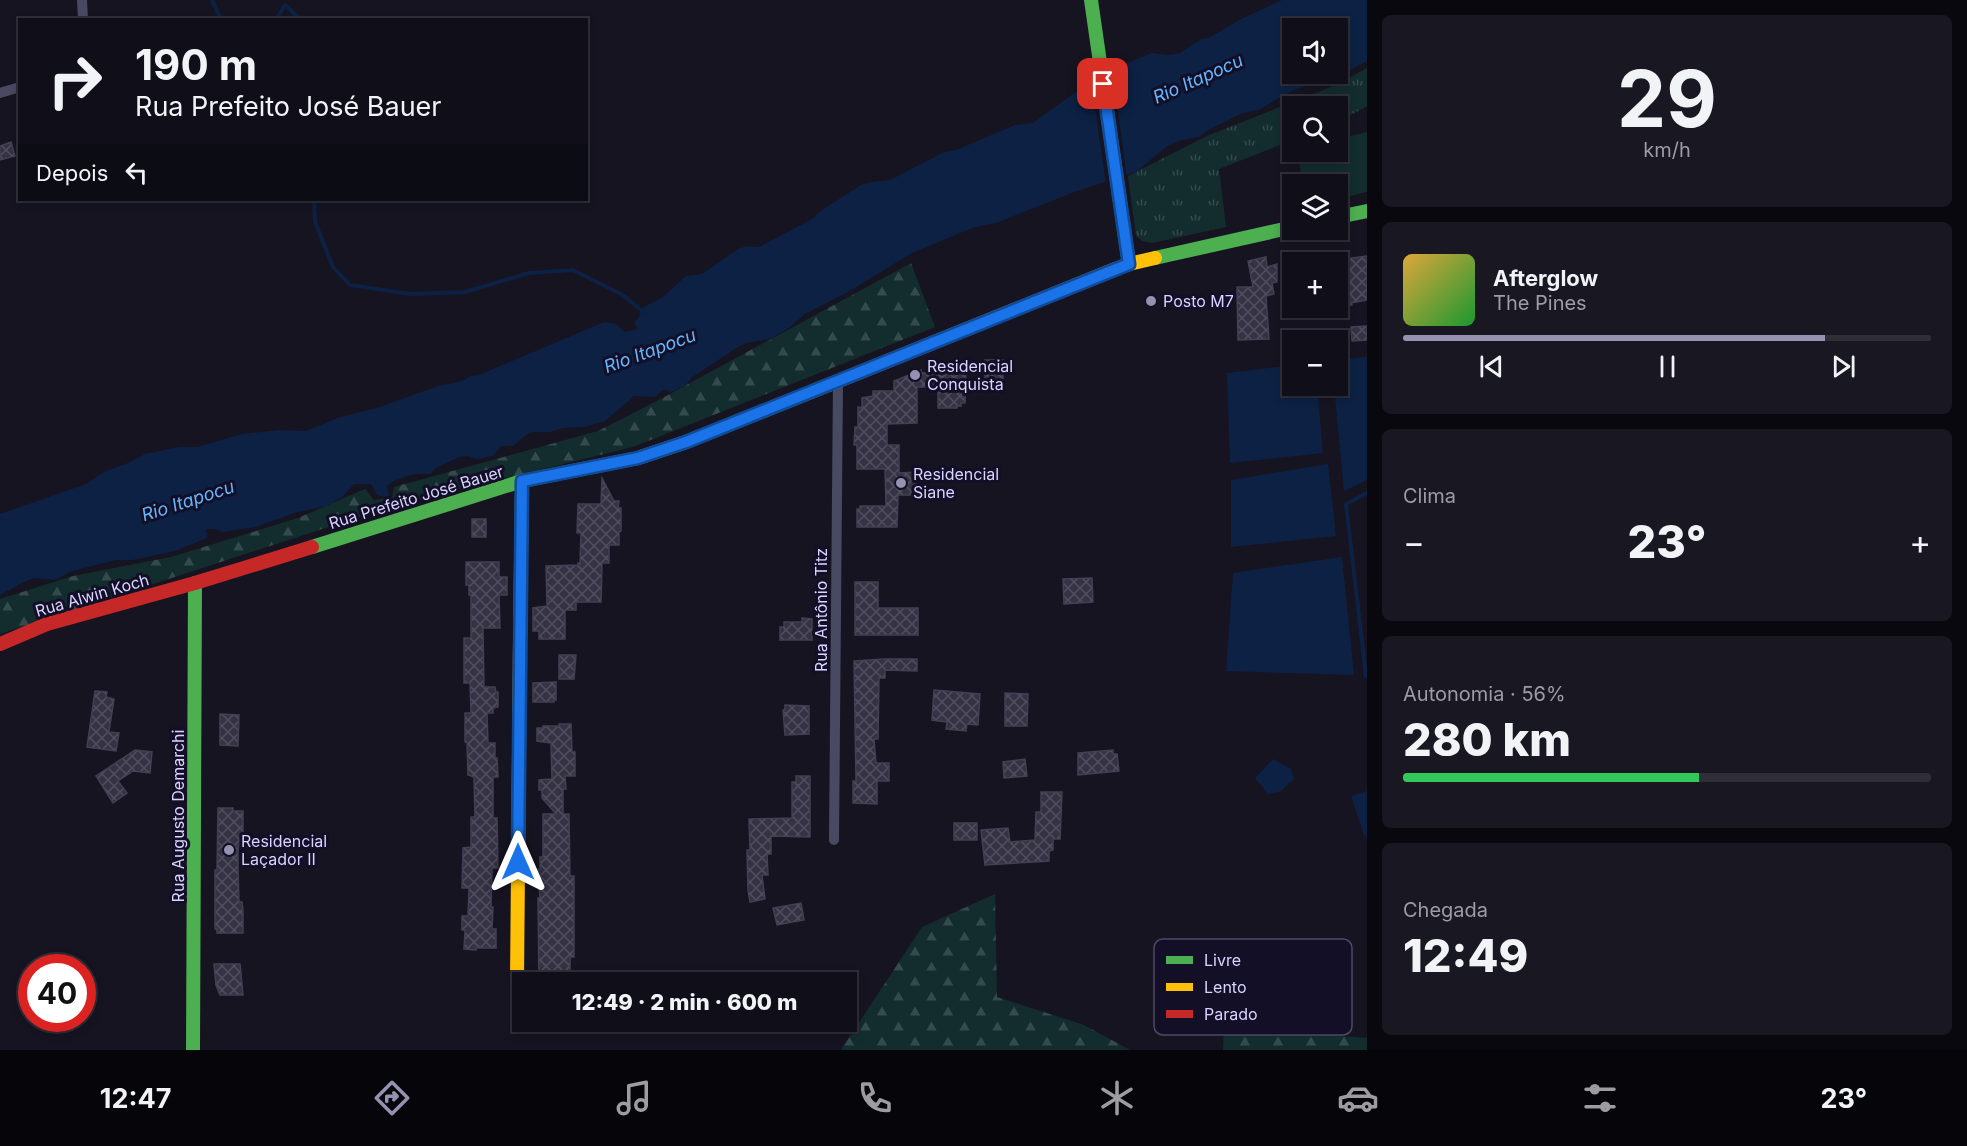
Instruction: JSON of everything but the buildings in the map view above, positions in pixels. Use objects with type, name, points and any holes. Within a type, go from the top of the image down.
[{"type":"street","points":[[82,0],[83,18]]},
{"type":"street","points":[[1091,0],[1129,264]]},
{"type":"street","points":[[0,93],[18,88]]},
{"type":"street","points":[[1348,215],[1367,211]]},
{"type":"street","name":"Rua Prefeito José Bauer","points":[[195,583],[522,481],[638,458],[686,442],[1129,264],[1282,230]]},
{"type":"street","name":"Rua Antônio Titz","points":[[834,840],[838,380]]},
{"type":"street","points":[[517,972],[522,481]]},
{"type":"street","name":"Rua Alwin Koch","points":[[0,644],[47,624],[195,583]]},
{"type":"street","name":"Rua Augusto Demarchi","points":[[193,1050],[195,583]]},
{"type":"green space","points":[[1367,68],[1367,106],[1348,116],[1348,96],[1308,96],[1338,84],[1348,84],[1348,78]]},
{"type":"green space","points":[[1282,106],[1282,144],[1219,169],[1226,227],[1152,243],[1142,241],[1136,236],[1128,176],[1207,136]]},
{"type":"green space","points":[[1367,132],[1367,192],[1348,197],[1348,174],[1302,174],[1298,162],[1348,162],[1348,137]]},
{"type":"green space","points":[[911,263],[935,327],[633,447],[399,504],[0,634],[0,599],[73,576],[171,557],[298,518],[365,489],[374,500],[392,497],[394,487],[598,431]]},
{"type":"green space","points":[[995,894],[997,997],[1084,1025],[1130,1050],[841,1050],[853,1032],[857,1032],[857,1026],[922,927]]},
{"type":"green space","points":[[1224,1035],[1328,1035],[1367,1038],[1367,1050],[1223,1050]]},
{"type":"water","name":"Rio Itapocu","points":[[1282,0],[1367,0],[1367,61],[1348,71],[1348,18],[1282,18],[1282,84],[1312,84],[1294,90],[1261,109],[1240,114],[1199,137],[1182,140],[1166,147],[1136,172],[1077,191],[996,223],[972,228],[912,253],[848,292],[805,314],[789,328],[770,339],[746,343],[738,347],[691,378],[680,388],[671,392],[663,390],[655,397],[634,396],[605,421],[584,427],[533,432],[513,446],[501,446],[493,456],[476,459],[468,456],[460,457],[437,467],[430,474],[413,474],[394,481],[387,486],[389,495],[385,497],[377,495],[371,484],[354,484],[342,497],[327,506],[297,512],[256,527],[222,532],[206,529],[207,538],[175,551],[95,565],[70,572],[55,580],[34,578],[0,595],[0,514],[86,484],[104,472],[145,454],[179,447],[197,447],[242,434],[279,430],[306,431],[340,417],[377,408],[438,386],[479,375],[604,322],[616,324],[625,332],[638,329],[634,323],[642,308],[663,297],[686,276],[702,274],[738,249],[746,246],[759,247],[767,243],[812,219],[861,185],[890,180],[944,152],[956,150],[1015,125],[1033,123],[1112,69],[1152,53],[1167,55],[1180,53],[1201,39],[1209,38],[1239,20]]},
{"type":"water","points":[[1367,357],[1367,480],[1344,491],[1335,396],[1348,396],[1348,359]]},
{"type":"water","points":[[1282,366],[1282,396],[1318,396],[1323,453],[1230,463],[1227,373]]},
{"type":"water","points":[[1328,464],[1336,536],[1231,547],[1231,480]]},
{"type":"water","points":[[1342,557],[1354,675],[1226,671],[1233,573]]},
{"type":"water","points":[[1273,759],[1291,769],[1294,779],[1280,792],[1268,794],[1255,778]]},
{"type":"water","points":[[1367,791],[1367,837],[1364,835],[1351,796]]},
{"type":"pier","points":[[1112,66],[1127,178],[1106,185],[1091,79]]},
{"type":"waterway","points":[[212,0],[221,18]]},
{"type":"waterway","points":[[277,18],[285,5],[299,18]]},
{"type":"waterway","points":[[314,201],[315,222],[333,267],[350,285],[410,294],[465,292],[529,273],[573,270],[621,294],[645,313]]},
{"type":"waterway","points":[[1366,676],[1346,504],[1367,493]]},
{"type":"traffic: fast","points":[[1091,0],[1129,264]]},
{"type":"traffic: fast","points":[[1348,215],[1367,211]]},
{"type":"traffic: fast","points":[[1155,258],[1282,229]]},
{"type":"traffic: fast","points":[[312,547],[522,481],[638,458],[686,442],[811,392]]},
{"type":"traffic: fast","points":[[520,642],[522,481]]},
{"type":"traffic: fast","points":[[193,1050],[195,583]]},
{"type":"traffic: slow","points":[[811,392],[1113,270],[1155,258]]},
{"type":"traffic: slow","points":[[517,972],[520,642]]},
{"type":"traffic: jam","points":[[0,644],[47,624],[195,583],[312,547]]},
{"type":"place","name":"Posto M7","points":[[1151,301]]},
{"type":"place","name":"Residencial Conquista","points":[[915,375]]},
{"type":"place","name":"Residencial Siane","points":[[901,483]]},
{"type":"place","name":"Residencial Laçador II","points":[[229,850]]},
{"type":"route","points":[[518,862],[522,481],[638,458],[686,442],[1129,264],[1103,84]]}]
